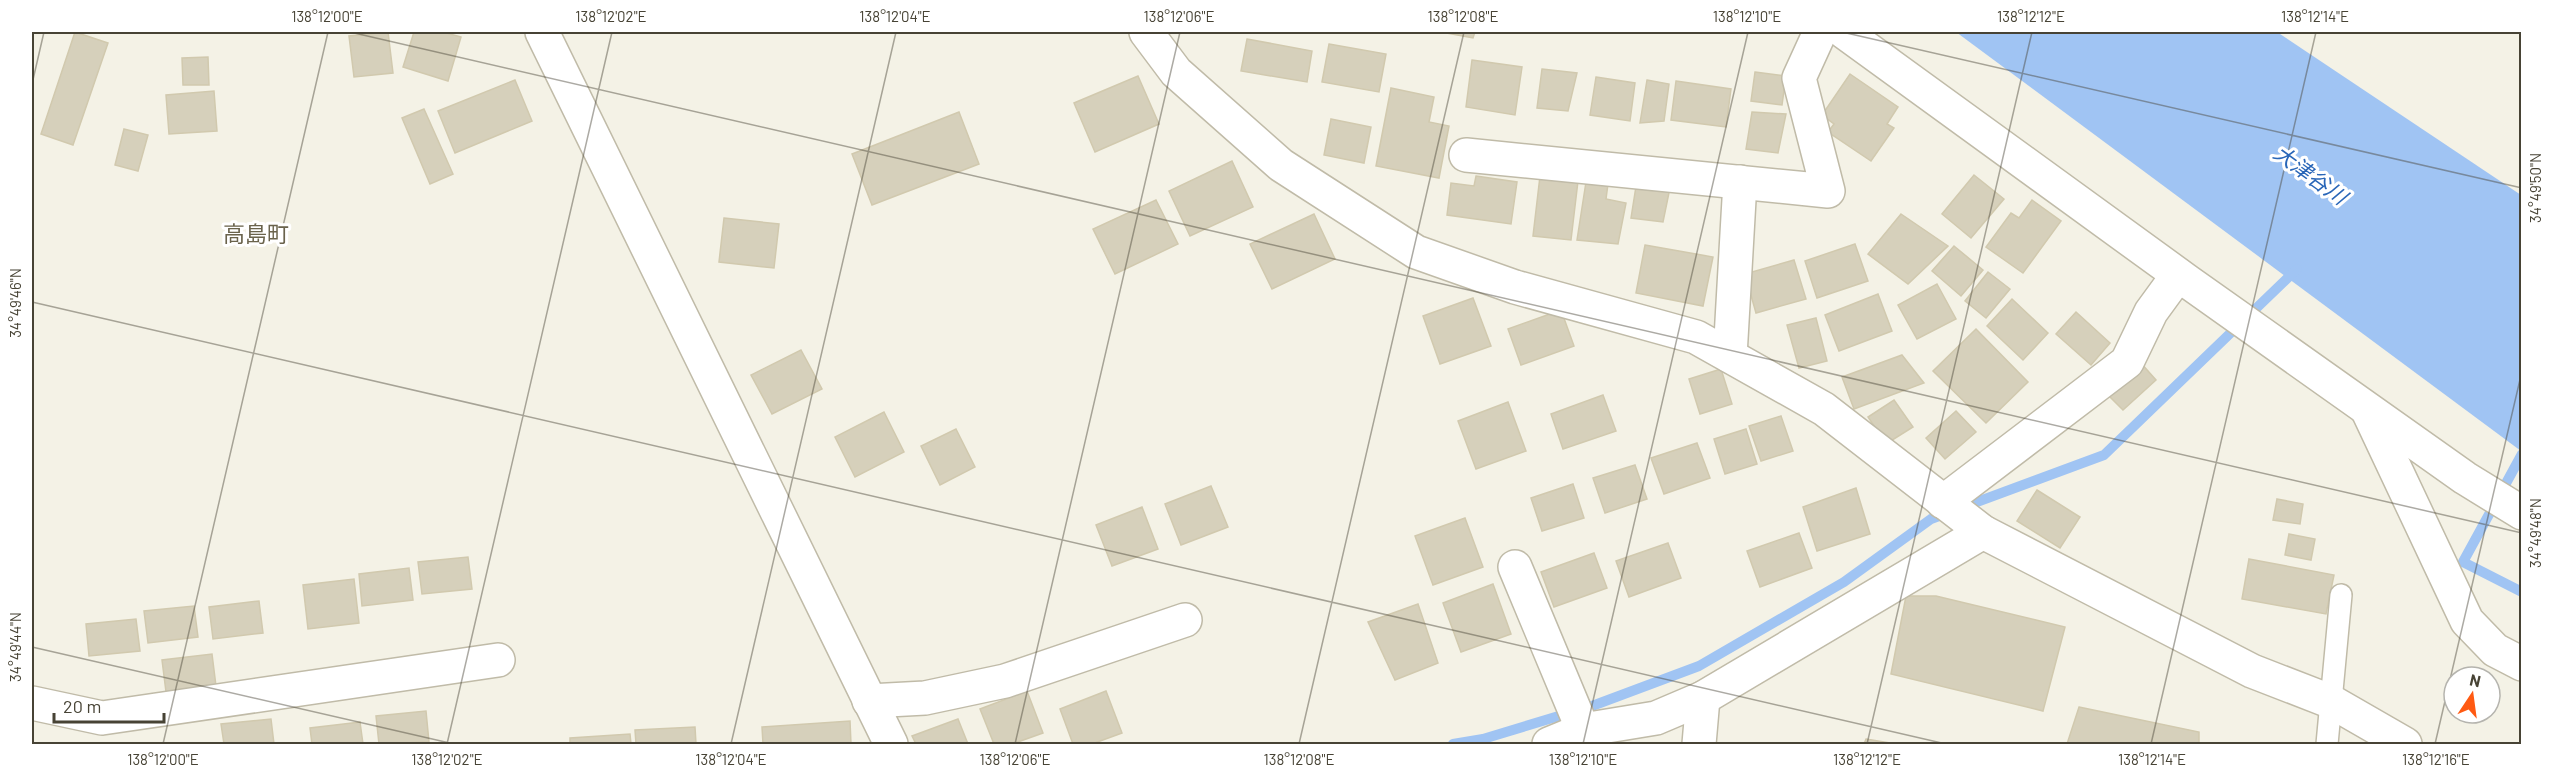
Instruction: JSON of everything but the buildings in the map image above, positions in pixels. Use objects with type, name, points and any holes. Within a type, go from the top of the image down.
[{"type":"street","points":[[542,32],[891,744]]},
{"type":"street","points":[[1146,32],[1176,72],[1281,165],[1416,252],[1515,287],[1696,337],[1824,409],[1983,532],[2252,671],[2332,702],[2405,744]]},
{"type":"street","points":[[1466,155],[1828,191],[1798,78],[1820,32]]},
{"type":"street","points":[[1844,32],[2178,275],[2465,478],[2522,513]]},
{"type":"street","points":[[1730,356],[1740,182]]},
{"type":"street","points":[[1944,502],[2127,362],[2151,312],[2178,275]]},
{"type":"street","points":[[2368,409],[2467,621],[2495,650],[2522,664]]},
{"type":"street","points":[[1549,744],[1583,730],[1656,718],[1703,698],[1983,532]]},
{"type":"street","points":[[1515,567],[1583,730]]},
{"type":"street","points":[[869,701],[925,698],[1005,681],[1185,620]]},
{"type":"street","points":[[32,703],[102,718],[498,660]]},
{"type":"street","points":[[1699,744],[1703,698]]},
{"type":"lane","points":[[2327,744],[2341,595]]},
{"type":"water","name":"大津谷川","points":[[1956,32],[2277,32],[2521,195],[2521,451]]},
{"type":"waterway","points":[[1453,744],[1483,739],[1592,706],[1699,666],[1844,582],[1931,519],[2104,455],[2297,269]]},
{"type":"waterway","points":[[2522,454],[2463,562],[2522,592]]},
{"type":"district","name":"高島町","points":[[256,233]]}]
